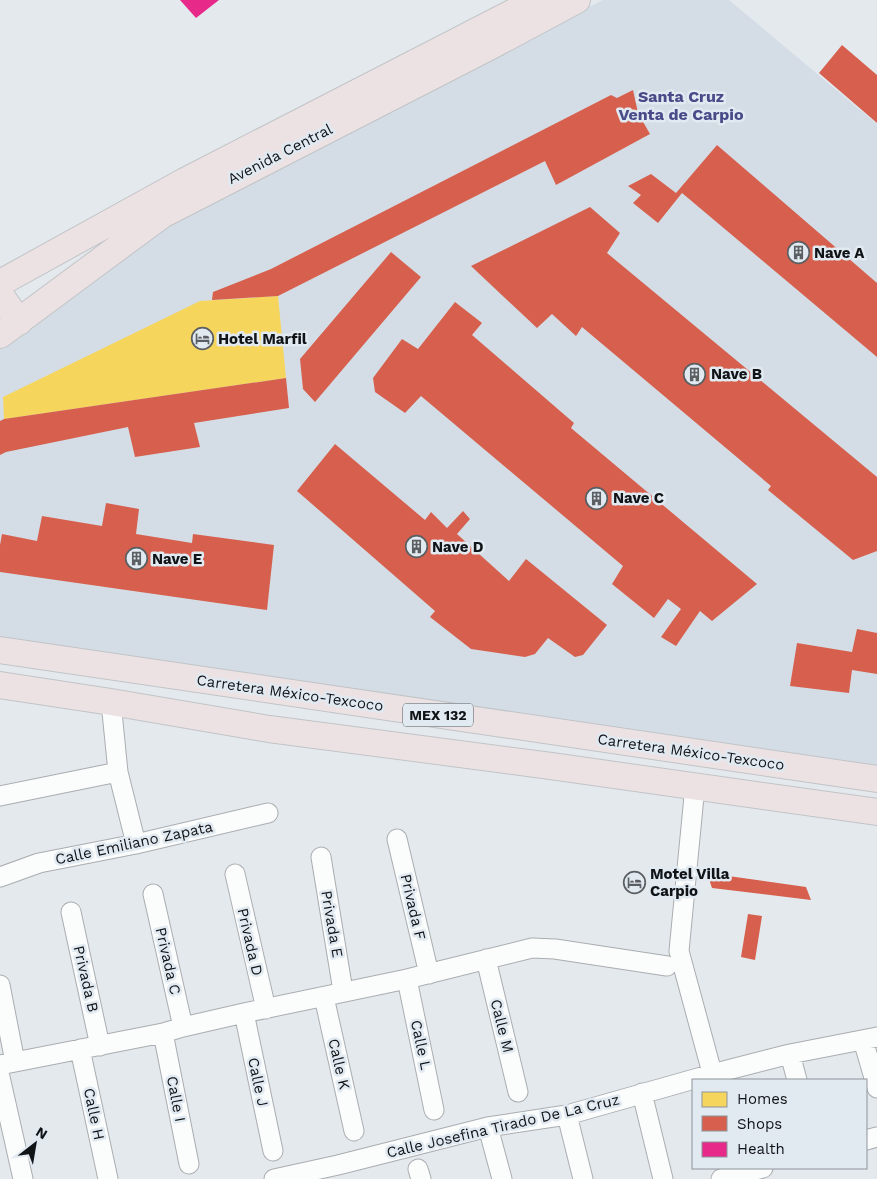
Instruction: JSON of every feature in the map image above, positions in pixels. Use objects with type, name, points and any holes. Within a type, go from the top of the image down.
[{"type":"highway","name":"Avenida Central","points":[[0,283],[185,181],[536,0]]},
{"type":"highway","name":"Avenida Central","points":[[9,328],[162,215],[577,0]]},
{"type":"highway","points":[[0,294],[9,328]]},
{"type":"highway","name":"Carretera México-Texcoco","points":[[0,650],[877,779]]},
{"type":"highway","name":"MEX 132","points":[[0,685],[269,729],[586,770],[877,812]]},
{"type":"highway","points":[[551,766],[561,760],[565,750],[563,740],[555,732]]},
{"type":"highway","points":[[586,770],[578,764],[575,753],[578,743],[587,737]]},
{"type":"street","points":[[111,702],[118,772],[136,844]]},
{"type":"street","points":[[0,796],[118,772]]},
{"type":"street","points":[[695,786],[679,951],[713,1077]]},
{"type":"street","name":"Calle Emiliano Zapata","points":[[0,877],[39,863],[136,844],[268,813]]},
{"type":"street","name":"Privada F","points":[[396,839],[429,974]]},
{"type":"street","name":"Privada E","points":[[321,857],[343,992]]},
{"type":"street","name":"Privada D","points":[[235,874],[266,1009]]},
{"type":"street","name":"Privada C","points":[[153,894],[182,1027]]},
{"type":"street","name":"Privada B","points":[[71,912],[100,1046]]},
{"type":"street","points":[[0,985],[8,1063],[163,1034],[182,1027],[407,979],[532,948],[667,966]]},
{"type":"street","name":"Calle M","points":[[486,959],[518,1092]]},
{"type":"street","name":"Calle L","points":[[407,979],[434,1110]]},
{"type":"street","name":"Calle K","points":[[324,997],[354,1131]]},
{"type":"street","name":"Calle J","points":[[244,1013],[273,1151]]},
{"type":"street","name":"Calle I","points":[[163,1034],[189,1164]]},
{"type":"street","points":[[870,1039],[877,1088]]},
{"type":"street","name":"Calle Josefina Tirado De La Cruz","points":[[713,1077],[790,1054],[870,1039]]},
{"type":"street","name":"Calle H","points":[[80,1050],[108,1179]]},
{"type":"street","points":[[790,1054],[797,1079]]},
{"type":"street","points":[[0,1077],[23,1179]]},
{"type":"street","name":"Calle Josefina Tirado De La Cruz","points":[[274,1179],[338,1165],[488,1127],[567,1115],[692,1082]]},
{"type":"street","points":[[642,1094],[663,1179]]},
{"type":"street","points":[[567,1115],[583,1179]]},
{"type":"street","points":[[488,1127],[502,1179]]},
{"type":"street","points":[[721,1179],[740,1171],[755,1169]]},
{"type":"shaded area","points":[[603,0],[729,0],[877,124],[877,778],[0,640],[0,336],[144,228]]},
{"type":"building: Homes","name":"Hotel Marfil","points":[[278,296],[286,378],[4,419],[3,397],[200,301]]},
{"type":"building: Shops","points":[[842,45],[877,75],[877,123],[819,73]]},
{"type":"building: Shops","points":[[633,90],[638,113],[650,134],[556,185],[545,161],[278,296],[212,300],[213,292],[271,269],[611,95],[617,98]]},
{"type":"building: Shops","name":"Nave A","points":[[717,145],[877,283],[877,357],[682,193],[658,223],[633,203],[641,195],[628,186],[651,174],[676,193]]},
{"type":"building: Shops","name":"Nave B","points":[[590,207],[620,233],[607,253],[877,477],[877,551],[853,560],[768,490],[771,486],[582,327],[576,336],[552,314],[537,328],[471,266]]},
{"type":"building: Shops","points":[[391,252],[421,277],[315,402],[303,389],[300,359]]},
{"type":"building: Shops","name":"Nave C","points":[[455,302],[482,323],[472,335],[574,423],[571,428],[757,584],[712,621],[700,611],[676,646],[661,637],[681,609],[668,599],[654,618],[612,584],[623,566],[421,396],[405,413],[375,392],[373,378],[402,339],[418,349]]},
{"type":"building: Shops","points":[[286,378],[289,408],[194,423],[200,447],[135,457],[128,427],[6,452],[0,455],[0,421],[4,419]]},
{"type":"building: Shops","name":"Nave D","points":[[335,444],[425,520],[431,512],[447,528],[463,511],[470,519],[457,534],[509,581],[526,559],[607,625],[583,655],[575,657],[548,638],[535,654],[525,657],[471,649],[430,617],[435,611],[297,491]]},
{"type":"building: Shops","name":"Nave E","points":[[106,503],[139,509],[136,534],[192,543],[193,534],[274,545],[267,610],[0,572],[2,534],[37,541],[42,516],[102,526]]},
{"type":"building: Shops","points":[[857,629],[877,633],[877,674],[852,670],[849,693],[790,686],[797,643],[852,652]]},
{"type":"building: Shops","points":[[707,873],[806,887],[811,900],[712,888]]},
{"type":"building: Shops","points":[[748,914],[762,916],[755,960],[741,957]]},
{"type":"building: Health","points":[[180,0],[219,0],[196,18]]},
{"type":"place","name":"Nave A","points":[[798,253]]},
{"type":"place","name":"Hotel Marfil","points":[[202,339]]},
{"type":"place","name":"Nave B","points":[[695,374]]},
{"type":"place","name":"Nave C","points":[[597,498]]},
{"type":"place","name":"Nave D","points":[[416,547]]},
{"type":"place","name":"Nave E","points":[[136,559]]},
{"type":"place","name":"Motel Villa Carpio","points":[[634,883]]},
{"type":"district","name":"Santa Cruz Venta de Carpio","points":[[681,105]]}]
